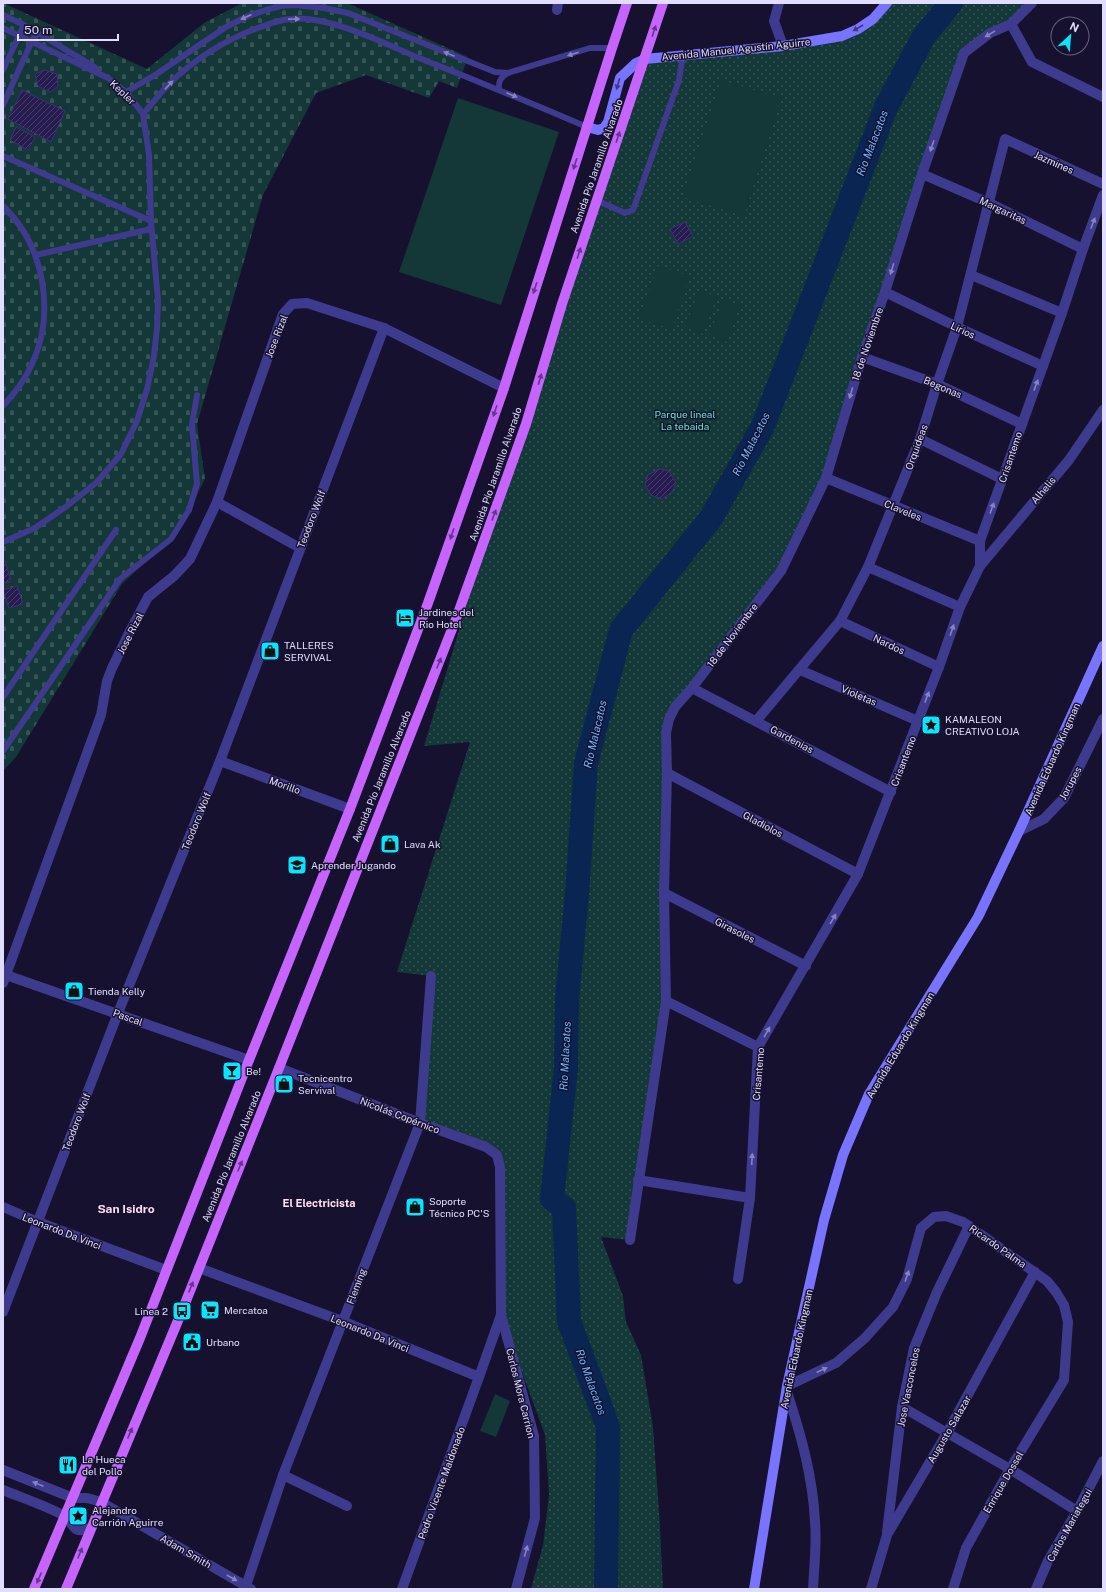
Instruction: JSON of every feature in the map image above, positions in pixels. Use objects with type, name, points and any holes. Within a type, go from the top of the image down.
[{"type":"main road","name":"Avenida Pío Jaramillo Alvarado","points":[[34,1589],[140,1338],[249,1060],[350,809],[428,603],[504,388],[627,3]]},
{"type":"main road","name":"Avenida Pío Jaramillo Alvarado","points":[[66,1589],[280,1068],[456,619],[526,424],[562,304],[663,3]]},
{"type":"main road","name":"Avenida Manuel Agustín Aguirre","points":[[645,59],[783,46],[842,36],[858,29],[873,19],[887,3]]},
{"type":"main road","points":[[587,127],[598,130],[604,128],[608,122],[620,78],[636,63],[645,59]]},
{"type":"main road","name":"Avenida Eduardo Kingman","points":[[754,1589],[787,1389],[824,1220],[844,1155],[869,1094],[978,916],[1019,831],[1103,646]]},
{"type":"street","points":[[779,3],[774,21],[783,46]]},
{"type":"street","name":"18 de Noviembre","points":[[630,1240],[666,1001],[664,893],[667,773],[666,733],[668,719],[675,707],[692,688],[781,571],[826,478],[862,357],[885,292],[922,174],[964,53],[990,33],[1011,24],[1032,3]]},
{"type":"street","points":[[1011,24],[1032,62],[1103,97]]},
{"type":"street","name":"Jazmines","points":[[1005,139],[1103,184]]},
{"type":"street","name":"Orquideas","points":[[756,720],[800,670],[840,621],[868,567],[894,507],[920,439],[957,327],[1005,139]]},
{"type":"street","name":"Margaritas","points":[[922,174],[989,203],[1083,249]]},
{"type":"street","name":"Crisantemo","points":[[738,1279],[750,1198],[758,1047],[858,874],[939,667],[960,607],[980,566],[980,541],[1103,195]]},
{"type":"street","points":[[971,275],[1062,313]]},
{"type":"street","name":"Lirios","points":[[885,292],[1043,366]]},
{"type":"street","name":"Jose Rizal","points":[[5,979],[101,715],[107,681],[112,668],[148,597],[174,576],[190,559],[217,502],[283,314],[292,304],[307,303],[384,328]]},
{"type":"street","points":[[384,328],[504,388]]},
{"type":"street","name":"Teodoro Wolf","points":[[3,1312],[118,1013],[220,761],[384,328]]},
{"type":"street","name":"Begonas","points":[[862,357],[937,384],[1022,424]]},
{"type":"street","name":"Alhelis","points":[[980,566],[1069,460],[1103,410]]},
{"type":"street","points":[[920,439],[1002,479]]},
{"type":"street","name":"Claveles","points":[[826,478],[980,541]]},
{"type":"street","points":[[217,502],[300,548]]},
{"type":"street","points":[[868,567],[960,607]]},
{"type":"street","name":"Nardos","points":[[840,621],[939,667]]},
{"type":"street","name":"Violetas","points":[[800,670],[918,721]]},
{"type":"street","name":"Gardenias","points":[[692,688],[756,720],[891,792]]},
{"type":"street","name":"Jorupes","points":[[1019,831],[1044,819],[1064,798],[1103,719]]},
{"type":"street","name":"Morillo","points":[[220,761],[350,809]]},
{"type":"street","name":"Gladiolos","points":[[667,773],[858,874]]},
{"type":"street","name":"Girasoles","points":[[664,893],[806,966]]},
{"type":"street","name":"Fleming","points":[[248,1588],[283,1476],[420,1123],[431,976]]},
{"type":"street","name":"Pascal","points":[[5,979],[118,1013],[249,1060]]},
{"type":"street","points":[[666,1001],[758,1047]]},
{"type":"street","name":"Nicolás Copérnico","points":[[280,1068],[420,1123],[486,1147],[497,1155],[500,1166],[501,1315]]},
{"type":"street","points":[[638,1180],[750,1198]]},
{"type":"street","name":"Leonardo Da Vinci","points":[[3,1207],[38,1222],[166,1270]]},
{"type":"street","name":"Ricardo Palma","points":[[787,1389],[836,1364],[865,1338],[893,1307],[907,1279],[921,1228],[934,1217],[946,1216],[969,1226],[1035,1272],[1056,1292],[1064,1305],[1068,1322],[1064,1380]]},
{"type":"street","name":"Jose Vasconcelos","points":[[887,1535],[902,1407],[914,1348],[937,1292],[969,1226]]},
{"type":"street","name":"Leonardo Da Vinci","points":[[199,1268],[342,1322],[479,1377]]},
{"type":"street","name":"Augusto Salazar","points":[[871,1589],[887,1535],[947,1433],[1035,1272]]},
{"type":"street","points":[[479,1377],[501,1315]]},
{"type":"street","name":"Carlos Mora Carrion","points":[[501,1315],[534,1436],[535,1518],[516,1589]]},
{"type":"street","name":"Pedro Vicente Maldonado","points":[[402,1589],[479,1377]]},
{"type":"street","name":"Enrique Dossel","points":[[952,1589],[966,1548],[1010,1469],[1064,1380]]},
{"type":"street","points":[[787,1389],[803,1442],[811,1479],[816,1523],[813,1589]]},
{"type":"street","points":[[902,1407],[1010,1469],[1077,1511]]},
{"type":"street","name":"Carlos Mariategui","points":[[1036,1589],[1048,1561],[1077,1511],[1103,1461]]},
{"type":"street","name":"Adam Smith","points":[[3,1470],[73,1498],[91,1499],[101,1502],[248,1588]]},
{"type":"street","points":[[283,1476],[347,1506]]},
{"type":"street","points":[[3,1490],[66,1516],[72,1527],[79,1530],[90,1528]]},
{"type":"lane","points":[[126,92],[156,75],[226,27],[266,10],[296,5],[324,8],[348,13],[481,67],[495,72],[508,73]]},
{"type":"lane","points":[[3,15],[24,25],[90,64],[108,78]]},
{"type":"lane","points":[[144,114],[171,82],[202,56],[240,35],[265,25],[289,19],[306,19],[344,28],[587,127]]},
{"type":"lane","points":[[3,70],[24,25]]},
{"type":"lane","name":"Kepler","points":[[3,28],[108,78],[126,92],[144,114],[149,155],[150,221],[158,300],[158,328],[147,389],[137,421],[121,454],[97,482],[67,506],[35,528],[3,542]]},
{"type":"lane","points":[[3,105],[36,32]]},
{"type":"lane","points":[[499,90],[498,84],[502,77],[508,73],[590,48],[612,48]]},
{"type":"lane","points":[[596,200],[625,213],[633,210],[679,80],[683,55]]},
{"type":"lane","points":[[3,156],[150,221]]},
{"type":"lane","points":[[3,206],[25,233],[36,256],[42,277],[45,298],[44,320],[40,341],[28,373],[16,392],[3,406]]},
{"type":"lane","points":[[36,256],[151,229]]},
{"type":"lane","points":[[3,751],[120,579],[171,539],[189,510],[197,484],[192,424],[197,395]]},
{"type":"lane","points":[[3,696],[116,530]]},
{"type":"green space","points":[[3,3],[147,69],[204,23],[242,3],[347,3],[468,57],[457,88],[439,81],[429,98],[366,75],[316,93],[263,195],[197,424],[205,479],[177,533],[122,584],[16,757],[3,771]]},
{"type":"green space","name":"Parque lineal La tebaida","points":[[887,3],[1033,3],[964,53],[826,478],[781,571],[669,719],[666,1001],[630,1240],[601,1237],[623,1296],[626,1322],[641,1355],[653,1427],[663,1589],[531,1589],[543,1545],[549,1495],[545,1435],[501,1315],[497,1155],[420,1123],[431,976],[397,972],[470,742],[424,746],[497,505],[645,59],[842,36]]},
{"type":"green space","points":[[721,80],[781,98],[744,216],[682,197]]},
{"type":"green space","points":[[458,98],[559,132],[501,305],[399,272]]},
{"type":"green space","points":[[658,266],[690,276],[672,329],[639,319]]},
{"type":"green space","points":[[699,290],[717,297],[703,334],[685,327]]},
{"type":"green space","points":[[723,300],[740,305],[727,342],[709,335]]},
{"type":"green space","points":[[495,1394],[510,1401],[496,1437],[480,1431]]},
{"type":"building","points":[[45,70],[57,74],[58,86],[50,92],[38,86],[35,74]]},
{"type":"building","points":[[22,90],[65,111],[51,142],[8,119]]},
{"type":"building","points":[[16,127],[35,137],[28,150],[10,140]]},
{"type":"building","points":[[685,222],[693,236],[678,244],[670,229]]},
{"type":"building","points":[[659,469],[669,471],[676,483],[672,492],[662,499],[651,495],[645,485],[648,475]]},
{"type":"building","points":[[3,561],[5,561],[11,581],[3,583]]},
{"type":"building","points":[[17,586],[23,604],[9,608],[3,590]]},
{"type":"waterway","name":"Rio Malacatos","points":[[606,1589],[608,1427],[569,1321],[564,1208],[552,1199],[566,1068],[567,999],[577,894],[586,763],[621,630],[711,518],[763,426],[886,107],[924,36],[951,3]]},
{"type":"place","name":"Jardines del Rio Hotel","points":[[405,618]]},
{"type":"place","name":"TALLERES SERVIVAL","points":[[270,651]]},
{"type":"place","name":"KAMALEON CREATIVO LOJA","points":[[931,725]]},
{"type":"place","name":"Lava Ak","points":[[390,844]]},
{"type":"place","name":"Aprender Jugando","points":[[297,865]]},
{"type":"place","name":"Tienda Kelly","points":[[74,991]]},
{"type":"place","name":"Be!","points":[[232,1071]]},
{"type":"place","name":"Tecnicentro Servival","points":[[284,1084]]},
{"type":"place","name":"Soporte Técnico PC'S","points":[[415,1207]]},
{"type":"place","name":"Mercatoa","points":[[210,1310]]},
{"type":"place","name":"Linea 2","points":[[182,1311]]},
{"type":"place","name":"Urbano","points":[[192,1342]]},
{"type":"place","name":"La Hueca del Pollo","points":[[68,1465]]},
{"type":"place","name":"Alejandro Carrión Aguirre","points":[[78,1516]]},
{"type":"district","name":"El Electricista","points":[[319,1203]]},
{"type":"district","name":"San Isidro","points":[[126,1209]]}]
